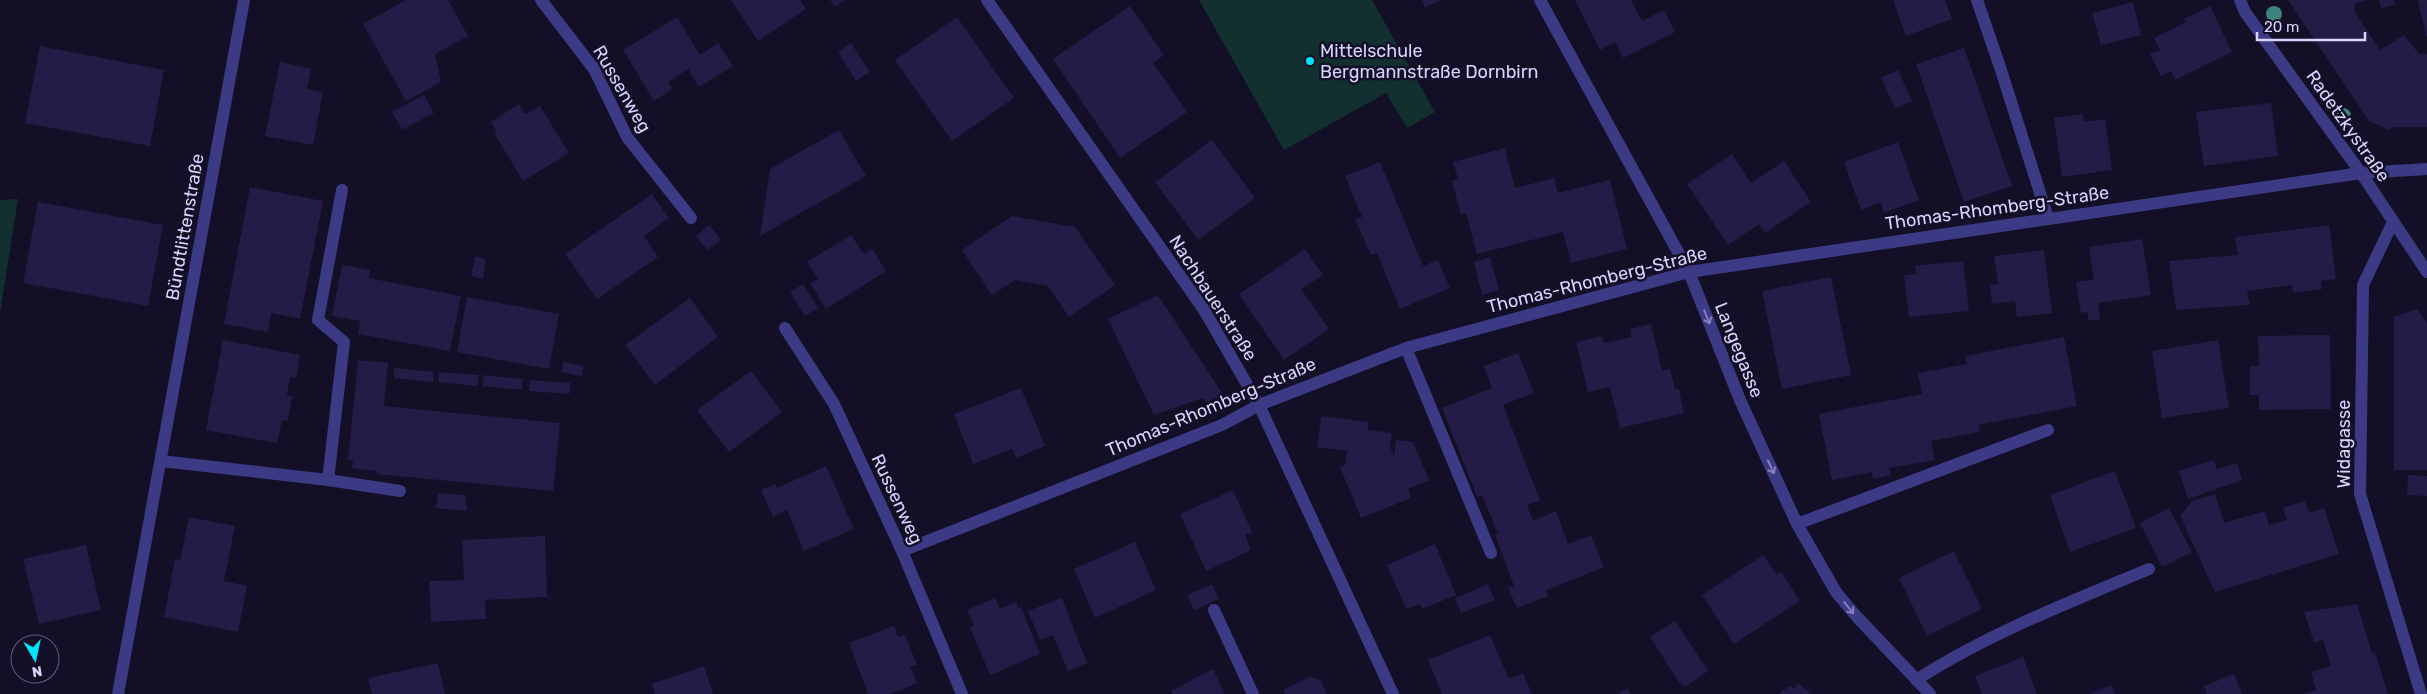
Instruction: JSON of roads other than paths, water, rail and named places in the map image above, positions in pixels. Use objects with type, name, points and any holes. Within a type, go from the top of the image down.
[{"type":"street","name":"Bündtlittenstraße","points":[[118,694],[244,0]]},
{"type":"street","name":"Russenweg","points":[[541,0],[594,69],[627,137],[691,218]]},
{"type":"street","name":"Nachbauerstraße","points":[[987,0],[1204,310],[1259,405],[1393,694]]},
{"type":"street","name":"Langegasse","points":[[1540,0],[1689,272],[1740,400],[1797,524],[1836,592],[1856,617],[1930,694]]},
{"type":"street","points":[[1977,0],[2048,218]]},
{"type":"street","name":"Radetzkystraße","points":[[2240,0],[2246,12],[2361,173],[2427,272]]},
{"type":"street","name":"Thomas-Rhomberg-Straße","points":[[902,551],[1222,425],[1259,405],[1406,348],[1689,272],[2361,173],[2427,168]]},
{"type":"street","points":[[328,480],[344,342],[318,320],[342,190]]},
{"type":"street","name":"Widagasse","points":[[2393,222],[2363,285],[2360,494],[2421,694]]},
{"type":"street","name":"Russenweg","points":[[785,328],[834,404],[902,551],[962,694]]},
{"type":"street","points":[[1406,348],[1491,553]]},
{"type":"street","points":[[1797,524],[2048,430]]},
{"type":"street","points":[[161,461],[328,480],[400,491]]},
{"type":"street","points":[[1916,680],[1948,659],[2038,615],[2149,569]]},
{"type":"street","points":[[1214,610],[1253,694]]},
{"type":"place","name":"Mittelschule Bergmannstraße Dornbirn","points":[[1310,61]]}]
